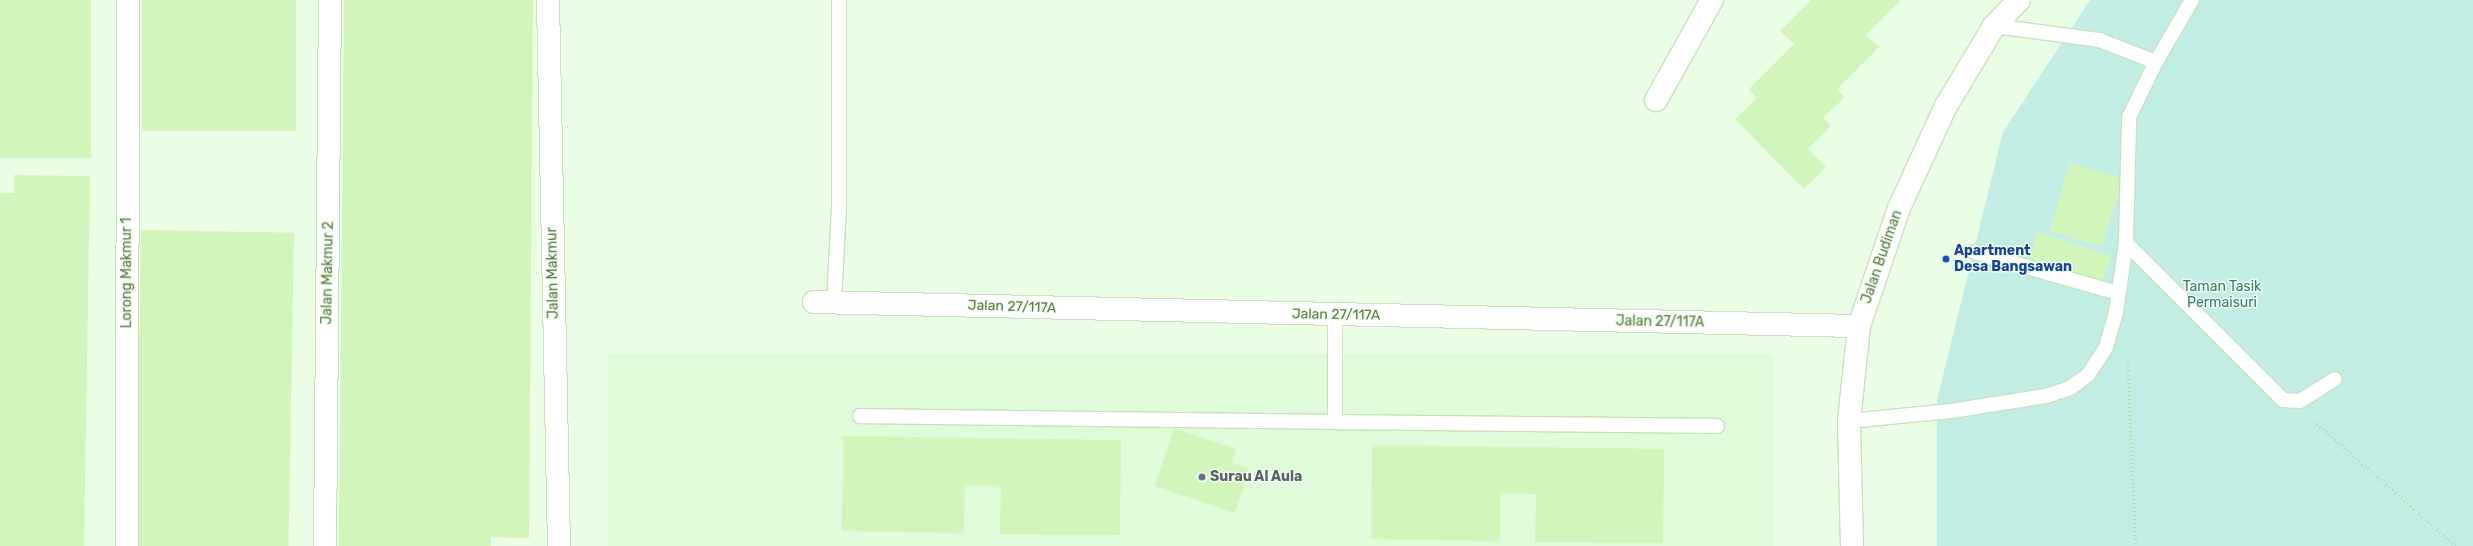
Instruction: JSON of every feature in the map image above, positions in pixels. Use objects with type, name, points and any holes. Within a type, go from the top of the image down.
[{"type":"street","name":"Lorong Makmur 1","points":[[126,546],[128,0]]},
{"type":"street","name":"Jalan Makmur 2","points":[[325,546],[330,0]]},
{"type":"street","name":"Jalan Makmur","points":[[548,0],[559,546]]},
{"type":"street","points":[[1656,100],[1712,0]]},
{"type":"street","name":"Jalan Budiman","points":[[1852,536],[1849,421],[1859,326],[1899,208],[1946,106],[1994,26],[2019,0]]},
{"type":"street","name":"Jalan 27/117A","points":[[824,302],[1335,316],[1859,326]]},
{"type":"street","points":[[1841,546],[1852,536]]},
{"type":"lane","points":[[824,302],[839,208],[839,0]]},
{"type":"lane","points":[[1849,421],[1951,411],[2046,396],[2070,388],[2088,375],[2106,347],[2116,312],[2126,244],[2129,117],[2156,62],[2192,0]]},
{"type":"lane","points":[[1994,26],[2105,41],[2156,62]]},
{"type":"lane","points":[[2126,244],[2276,395],[2292,402],[2309,398],[2335,379]]},
{"type":"lane","points":[[1974,252],[2118,293]]},
{"type":"lane","points":[[1335,316],[1335,422]]},
{"type":"lane","points":[[860,416],[1717,426]]},
{"type":"path","points":[[2129,355],[2136,546]]},
{"type":"path","points":[[2292,402],[2456,546]]},
{"type":"shaded area","points":[[608,354],[1773,354],[1773,546],[608,546]]},
{"type":"green space","name":"Taman Tasik Permaisuri","points":[[2090,0],[2473,0],[2473,546],[1937,546],[1937,400],[2003,132]]},
{"type":"building","points":[[0,0],[91,0],[91,158],[0,158]]},
{"type":"building","points":[[142,0],[296,0],[296,131],[142,131]]},
{"type":"building","points":[[344,0],[533,0],[529,538],[491,537],[491,546],[339,546]]},
{"type":"building","points":[[1811,0],[1901,0],[1866,35],[1879,47],[1837,89],[1845,97],[1823,118],[1831,126],[1808,149],[1826,167],[1804,189],[1735,119],[1757,98],[1749,89],[1794,44],[1780,31]]},
{"type":"building","points":[[2070,163],[2123,179],[2102,247],[2049,231]]},
{"type":"building","points":[[14,175],[90,176],[84,546],[0,546],[0,193],[14,193]]},
{"type":"building","points":[[141,230],[294,233],[289,546],[135,546]]},
{"type":"building","points":[[2038,232],[2111,256],[2101,287],[2028,263]]},
{"type":"building","name":"Surau Al Aula","points":[[1174,428],[1236,449],[1232,463],[1249,468],[1235,513],[1155,486]]},
{"type":"building","points":[[843,436],[1121,440],[1120,535],[1000,534],[1001,486],[965,485],[964,533],[842,531]]},
{"type":"building","points":[[1372,445],[1664,449],[1663,543],[1535,542],[1536,494],[1500,493],[1500,541],[1371,539]]},
{"type":"place","name":"Apartment Desa Bangsawan","points":[[1946,259]]},
{"type":"place","name":"Surau Al Aula","points":[[1202,477]]}]
